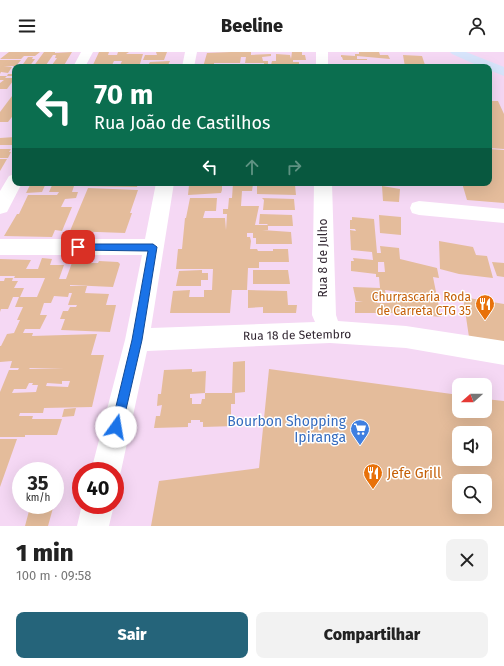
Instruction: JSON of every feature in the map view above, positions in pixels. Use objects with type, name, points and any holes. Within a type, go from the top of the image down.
[{"type":"main road","points":[[456,52],[485,64]]},
{"type":"main road","points":[[493,57],[495,61],[504,68]]},
{"type":"main road","points":[[492,67],[504,72]]},
{"type":"street","points":[[81,64],[87,52]]},
{"type":"street","points":[[189,64],[191,52]]},
{"type":"street","points":[[322,52],[322,64]]},
{"type":"street","points":[[0,207],[12,185]]},
{"type":"street","points":[[108,462],[137,340],[164,186]]},
{"type":"street","name":"Rua 8 de Julho","points":[[323,186],[324,315],[330,332]]},
{"type":"street","points":[[419,208],[504,216]]},
{"type":"street","points":[[0,247],[153,247]]},
{"type":"street","name":"Rua 18 de Setembro","points":[[137,340],[330,332],[406,337],[504,353]]},
{"type":"street","points":[[93,526],[96,514]]},
{"type":"building","points":[[9,52],[40,52],[35,56],[24,56],[21,59],[0,59]]},
{"type":"building","points":[[44,52],[72,52],[65,64],[53,64],[57,58],[55,58],[56,55],[53,55],[47,64],[35,64]]},
{"type":"building","points":[[99,52],[109,52],[108,55],[117,55],[118,52],[129,52],[126,54],[143,54],[140,64],[120,64],[122,61],[114,61],[112,64],[93,64]]},
{"type":"building","points":[[156,52],[167,52],[164,60],[143,60],[145,55],[157,55]]},
{"type":"building","points":[[251,52],[251,55],[271,54],[271,56],[262,57],[263,61],[268,61],[268,64],[245,63],[246,57],[241,57],[240,63],[204,64],[207,53]]},
{"type":"building","points":[[292,52],[302,52],[302,55],[305,55],[306,60],[293,60],[293,62],[299,62],[299,64],[271,64],[272,61],[276,61],[276,54],[290,55],[291,59]]},
{"type":"building","points":[[359,52],[379,52],[380,55],[388,55],[390,59],[357,56],[357,59],[367,60],[343,60],[341,57],[341,55],[355,56],[355,54],[359,54]]},
{"type":"building","points":[[403,55],[422,56],[425,64],[404,64]]},
{"type":"building","points":[[28,57],[33,57],[32,59],[35,59],[31,64],[23,64]]},
{"type":"building","points":[[0,60],[21,60],[18,64],[12,64],[12,66],[4,66],[12,67],[8,73],[1,72],[0,74]]},
{"type":"building","points":[[170,61],[168,64],[149,64],[150,62]]},
{"type":"building","points":[[0,76],[12,78],[12,82],[7,89],[0,89],[0,83],[4,80],[0,80]]},
{"type":"building","points":[[12,96],[12,117],[8,122],[0,122],[0,112]]},
{"type":"building","points":[[492,101],[498,101],[504,114],[504,149],[492,148]]},
{"type":"building","points":[[12,137],[12,145],[0,145],[0,138]]},
{"type":"building","points":[[0,149],[11,149],[8,158],[0,158]]},
{"type":"building","points":[[492,149],[504,150],[504,203],[467,200],[463,186],[492,186]]},
{"type":"building","points":[[0,159],[7,159],[0,171]]},
{"type":"building","points":[[30,186],[45,186],[42,192],[26,193]]},
{"type":"building","points":[[52,186],[74,186],[72,192],[78,192],[76,198],[65,199],[61,207],[72,207],[62,231],[55,230],[52,237],[4,236],[17,214],[19,214],[28,195],[57,195],[59,192],[49,192]]},
{"type":"building","points":[[80,186],[137,186],[137,187]]},
{"type":"building","points":[[189,186],[222,186],[221,193],[188,195]]},
{"type":"building","points":[[233,186],[253,186],[252,191],[242,191],[241,206],[259,206],[255,225],[268,224],[259,224],[260,214],[292,215],[293,226],[268,226],[268,230],[262,230],[291,232],[292,244],[256,244],[256,238],[253,238],[253,233],[247,233],[247,237],[250,237],[251,241],[250,249],[257,249],[258,251],[273,251],[273,249],[288,249],[289,262],[259,262],[259,268],[248,268],[247,290],[232,290],[230,313],[170,313],[173,291],[190,290],[189,297],[204,297],[204,290],[212,290],[213,269],[176,269],[178,249],[182,249],[185,218],[190,198],[217,198],[216,211],[205,211],[203,218],[225,218],[226,230],[227,214],[223,214],[223,209],[228,209],[229,198],[232,198]]},
{"type":"building","points":[[257,186],[295,186],[296,195],[257,194]]},
{"type":"building","points":[[382,186],[400,189],[399,202],[383,201]]},
{"type":"building","points":[[88,188],[138,190],[125,233],[70,231]]},
{"type":"building","points":[[262,198],[294,199],[295,210],[263,210],[264,200]]},
{"type":"building","points":[[379,215],[401,217],[401,235],[380,233]]},
{"type":"building","points":[[352,217],[374,219],[377,253],[381,253],[380,246],[399,248],[400,259],[437,268],[439,278],[433,277],[441,317],[400,313],[355,313],[355,302],[363,302],[356,301],[353,287],[380,288],[379,277],[376,277],[376,274],[351,271],[351,261],[354,261],[353,258],[373,260],[372,252],[351,250],[350,230],[356,231],[355,229],[350,229],[350,220],[352,220]],"holes":[[[378,262],[384,262],[385,272],[378,272]],[[385,290],[399,292],[399,299],[390,299],[390,303],[377,303],[377,296],[386,296]]]},
{"type":"building","points":[[439,241],[473,247],[476,255],[487,256],[493,278],[459,274],[440,269]]},
{"type":"building","points":[[42,258],[52,259],[50,265],[64,265],[59,279],[66,279],[73,260],[83,260],[82,263],[98,263],[99,261],[118,262],[120,264],[113,287],[70,285],[87,286],[85,293],[109,294],[106,305],[116,305],[110,332],[61,330],[65,319],[60,319],[63,311],[68,311],[70,307],[76,307],[77,305],[68,305],[72,293],[69,293],[68,297],[54,296],[51,303],[44,303],[40,315],[47,315],[40,329],[25,329],[23,333],[33,333],[32,336],[97,334],[91,355],[104,355],[92,407],[44,408],[43,413],[20,413],[19,416],[33,416],[32,419],[62,419],[57,435],[0,437],[0,392],[9,370],[18,370],[19,368],[10,368],[12,361],[0,362],[0,346],[7,334],[14,333],[20,320],[17,320],[23,307],[15,307],[19,297],[37,297],[45,278],[14,278],[15,276],[0,276],[0,259],[31,260],[26,269],[38,269]],"holes":[[[30,368],[64,368],[29,369]],[[62,381],[70,381],[68,387],[46,386],[47,383],[62,384]],[[29,383],[33,383],[32,385],[38,385],[36,392],[12,393],[14,389],[26,389]]]},
{"type":"building","points":[[492,262],[504,263],[504,277],[497,276]]},
{"type":"building","points":[[202,270],[202,273],[208,273],[208,280],[201,280],[201,286],[176,286],[179,271]]},
{"type":"building","points":[[253,270],[288,270],[290,284],[253,284]]},
{"type":"building","points":[[5,278],[13,278],[12,281],[18,281],[14,288],[24,288],[20,297],[13,297],[8,309],[1,309],[0,312],[0,281],[4,281]]},
{"type":"building","points":[[248,290],[287,291],[288,305],[297,305],[296,313],[263,313],[263,307],[248,308]]},
{"type":"building","name":"Churrascaria Roda de Carreta CTG 35","points":[[463,297],[504,304],[504,342],[469,337]]},
{"type":"building","points":[[245,361],[245,392],[235,393],[235,404],[231,404],[231,415],[235,415],[235,426],[203,427],[203,422],[200,422],[200,420],[191,420],[191,423],[188,423],[188,427],[154,428],[156,416],[160,416],[162,405],[157,406],[158,394],[161,394],[164,370],[192,369],[192,372],[206,371],[205,393],[232,393],[233,362]],"holes":[[[205,393],[205,399],[202,399],[201,404],[192,404],[190,394]]]},
{"type":"building","name":"Bourbon Shopping Ipiranga","points":[[269,369],[452,394],[452,418],[492,418],[492,400],[504,401],[504,526],[151,526],[159,481],[259,468]]},
{"type":"building","points":[[76,408],[74,416],[62,417],[64,409]]},
{"type":"building","points":[[0,439],[17,439],[0,487]]},
{"type":"building","points":[[28,514],[51,514],[48,526],[25,526]]},
{"type":"place","name":"Churrascaria Roda de Carreta CTG 35","points":[[485,321]]},
{"type":"place","name":"Bourbon Shopping Ipiranga","points":[[360,446]]},
{"type":"place","name":"Jefe Grill","points":[[373,490]]},
{"type":"route","points":[[78,247],[153,247],[137,340],[116,427]]}]
